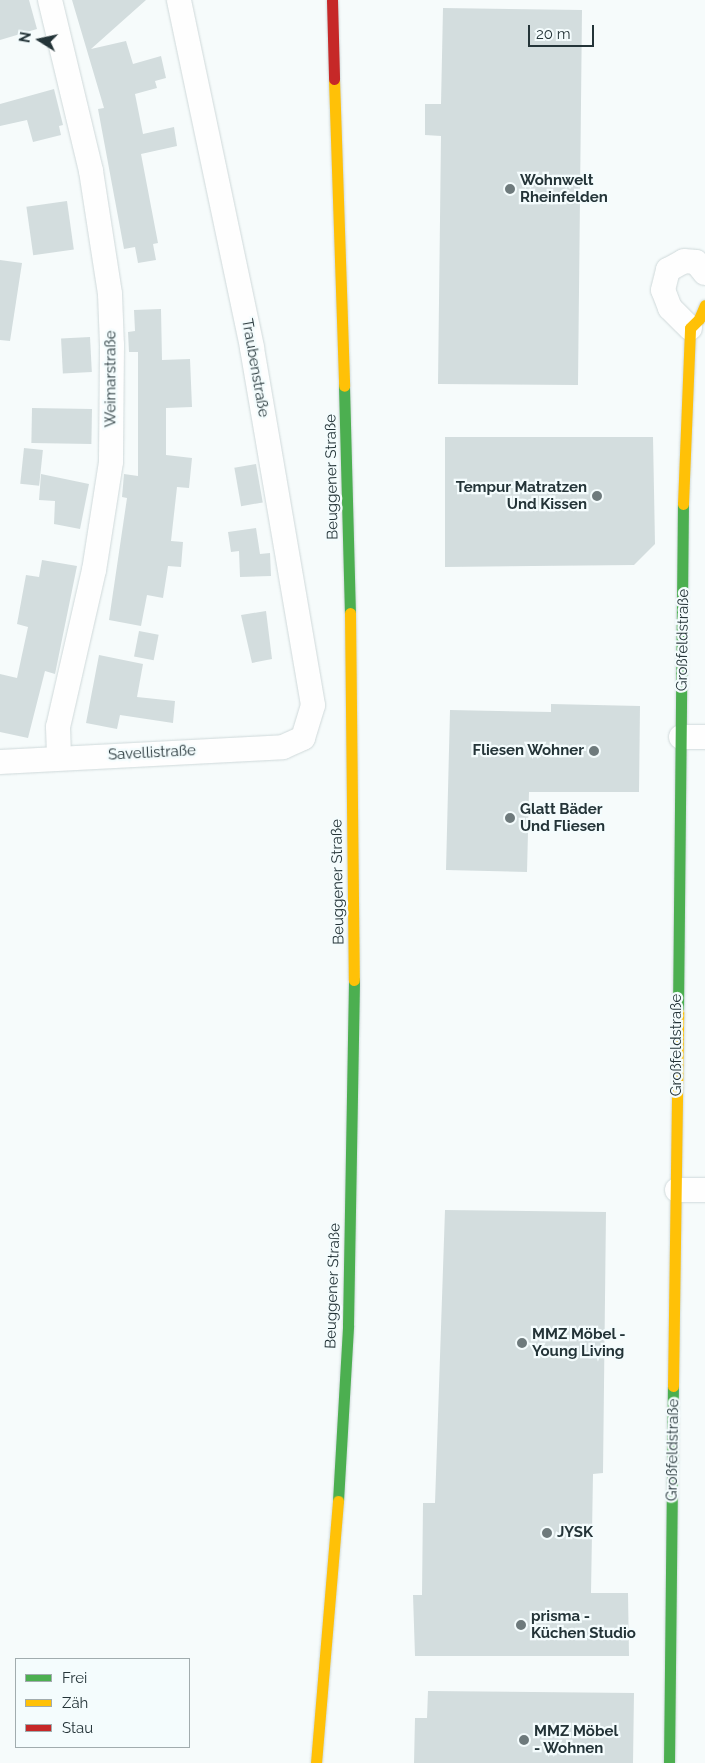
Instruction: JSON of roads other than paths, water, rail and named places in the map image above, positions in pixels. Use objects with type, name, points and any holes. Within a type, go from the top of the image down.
[{"type":"main road","name":"Beuggener Straße","points":[[316,1763],[337,1520],[348,1325],[355,1061],[350,585],[332,0]]},
{"type":"main road","points":[[690,328],[699,319],[705,305]]},
{"type":"main road","name":"Großfeldstraße","points":[[669,1763],[677,1190],[677,881],[681,737],[684,457],[690,328]]},
{"type":"street","name":"Weimarstraße","points":[[50,0],[91,171],[110,294],[112,345],[111,462],[94,570],[58,727],[59,758]]},
{"type":"street","name":"Traubenstraße","points":[[179,0],[252,347],[310,686],[313,705],[303,738]]},
{"type":"street","points":[[690,328],[670,308],[663,290],[668,270],[684,261],[696,262],[705,273]]},
{"type":"street","points":[[681,737],[705,737]]},
{"type":"street","name":"Savellistraße","points":[[0,762],[283,747],[303,738]]},
{"type":"street","points":[[677,1190],[705,1190]]},
{"type":"place","name":"Wohnwelt Rheinfelden","points":[[510,189]]},
{"type":"place","name":"Tempur Matratzen Und Kissen","points":[[597,496]]},
{"type":"place","name":"Fliesen Wohner","points":[[594,751]]},
{"type":"place","name":"Glatt Bäder Und Fliesen","points":[[510,818]]},
{"type":"place","name":"MMZ Möbel - Young Living","points":[[522,1343]]},
{"type":"place","name":"JYSK","points":[[547,1533]]},
{"type":"place","name":"prisma - Küchen Studio","points":[[521,1625]]},
{"type":"place","name":"MMZ Möbel - Wohnen","points":[[524,1740]]}]
